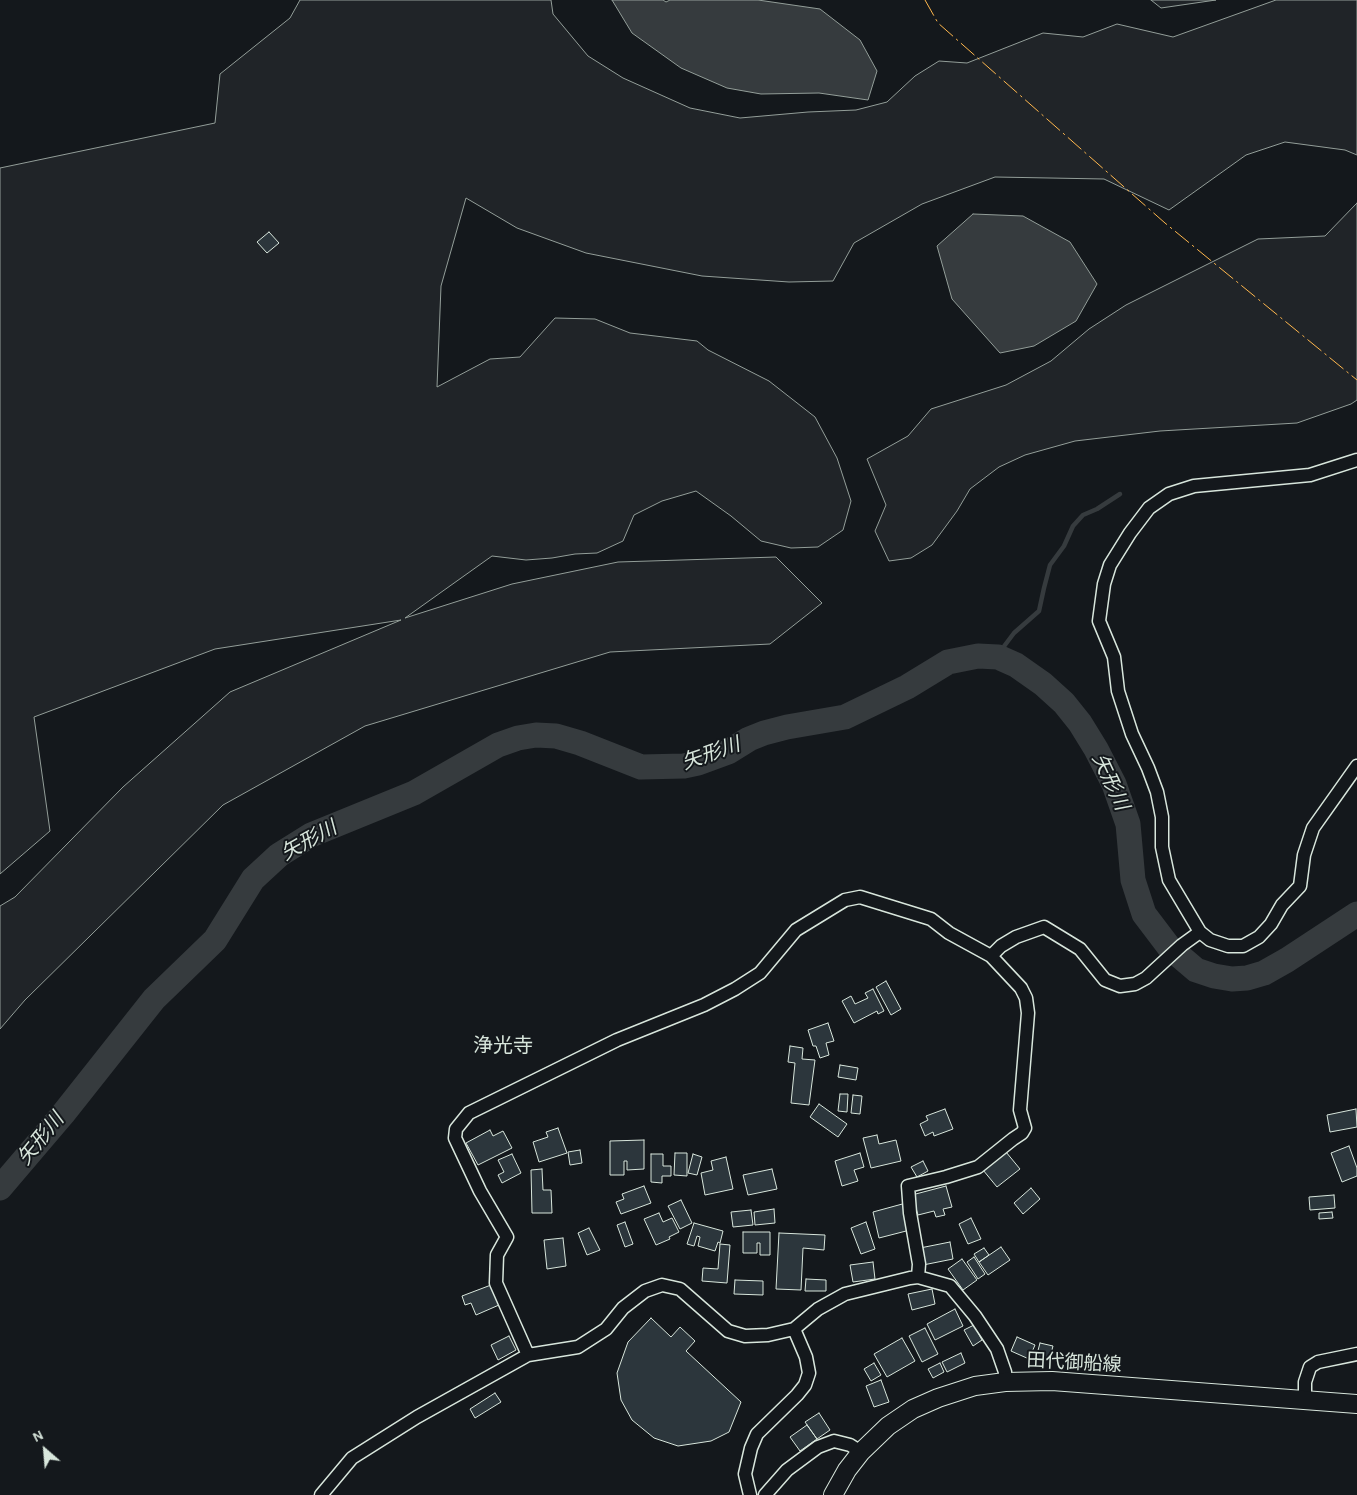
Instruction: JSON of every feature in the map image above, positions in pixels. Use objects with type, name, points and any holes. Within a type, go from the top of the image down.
[{"type":"main road","name":"田代御船線","points":[[833,1495],[847,1470],[861,1452],[888,1426],[913,1410],[938,1398],[975,1386],[1005,1382],[1052,1381],[1357,1404]]},
{"type":"street","points":[[1357,460],[1310,474],[1194,486],[1169,494],[1149,508],[1130,532],[1110,565],[1104,584],[1100,621],[1114,657],[1118,691],[1132,734],[1148,768],[1156,792],[1162,817],[1162,847],[1169,880],[1200,932],[1210,940],[1228,946],[1243,946],[1259,937],[1271,924],[1282,905],[1300,886],[1304,855],[1313,828],[1357,766]]},
{"type":"street","points":[[528,1356],[496,1284],[496,1255],[507,1237],[480,1191],[455,1138],[456,1129],[469,1113],[618,1040],[704,1005],[735,989],[760,973],[796,930],[845,900],[860,897],[932,919],[949,933],[991,956],[1021,988],[1026,998],[1028,1013],[1020,1110],[1025,1128],[1022,1133],[978,1167],[908,1186],[910,1213],[919,1264],[918,1277]]},
{"type":"street","points":[[991,956],[1001,946],[1016,937],[1044,928],[1080,949],[1105,980],[1120,986],[1135,984],[1146,978],[1182,945],[1200,932]]},
{"type":"street","points":[[321,1495],[352,1458],[417,1417],[528,1356],[578,1347],[606,1329],[623,1308],[645,1291],[662,1285],[680,1289],[728,1331],[745,1336],[768,1335],[794,1329],[818,1309],[845,1294],[918,1277],[950,1286],[975,1316],[996,1349],[1005,1372],[1005,1382]]},
{"type":"street","points":[[750,1495],[745,1474],[751,1448],[757,1434],[805,1385],[808,1373],[806,1357],[794,1329]]},
{"type":"street","points":[[1306,1400],[1306,1382],[1310,1367],[1318,1362],[1357,1354]]},
{"type":"street","points":[[765,1495],[787,1470],[818,1447],[834,1441],[850,1445],[861,1452]]},
{"type":"shaded area","points":[[300,0],[551,0],[553,14],[588,56],[623,78],[690,108],[740,118],[856,110],[887,102],[915,76],[939,61],[967,63],[1043,33],[1083,37],[1117,24],[1173,37],[1276,0],[1357,0],[1357,155],[1345,150],[1285,142],[1246,155],[1169,210],[1104,179],[995,177],[922,204],[854,243],[833,281],[789,282],[702,276],[586,253],[517,228],[466,198],[441,286],[437,387],[490,359],[520,357],[555,318],[595,319],[630,333],[697,341],[708,350],[769,381],[815,417],[837,458],[851,501],[843,530],[818,547],[791,548],[761,541],[731,516],[696,491],[662,501],[634,515],[623,541],[597,553],[526,560],[492,556],[405,618],[512,584],[618,562],[776,557],[822,603],[770,644],[610,652],[365,726],[223,805],[25,1000],[0,1029],[0,906],[15,897],[123,787],[230,692],[401,620],[215,649],[34,717],[50,831],[0,874],[0,168],[215,123],[220,74],[290,18]]},
{"type":"shaded area","points":[[612,0],[663,0],[666,2],[670,0],[758,0],[820,9],[860,40],[877,71],[868,100],[819,93],[761,94],[727,88],[681,68],[632,33]]},
{"type":"shaded area","points":[[1151,0],[1216,0],[1161,8]]},
{"type":"shaded area","points":[[1357,203],[1357,400],[1351,404],[1297,423],[1160,431],[1075,441],[1025,455],[999,467],[970,489],[957,511],[932,545],[911,558],[889,561],[875,531],[886,505],[867,459],[908,436],[931,409],[1006,385],[1051,361],[1089,329],[1126,305],[1258,239],[1325,236]]},
{"type":"shaded area","points":[[973,214],[1023,216],[1070,242],[1097,284],[1076,321],[1034,346],[1000,353],[952,299],[937,246]]},
{"type":"building","points":[[269,232],[279,243],[267,253],[257,242]]},
{"type":"building","points":[[886,981],[901,1009],[891,1015],[876,987]]},
{"type":"building","points":[[873,989],[884,1011],[878,1014],[877,1011],[854,1023],[842,1001],[851,996],[855,1004],[868,998],[865,993]]},
{"type":"building","points":[[828,1023],[834,1041],[826,1043],[829,1055],[820,1058],[816,1046],[813,1046],[808,1030]]},
{"type":"building","points":[[790,1046],[803,1048],[802,1059],[815,1060],[809,1105],[791,1103],[795,1063],[788,1062]]},
{"type":"building","points":[[840,1065],[858,1068],[856,1080],[838,1077]]},
{"type":"building","points":[[840,1094],[848,1094],[847,1112],[838,1111]]},
{"type":"building","points":[[853,1095],[862,1096],[860,1114],[851,1113]]},
{"type":"building","points":[[819,1104],[847,1124],[838,1137],[810,1117]]},
{"type":"building","points":[[945,1109],[953,1129],[934,1136],[933,1132],[925,1136],[920,1124],[928,1120],[926,1116]]},
{"type":"building","points":[[1356,1109],[1357,1127],[1330,1132],[1327,1115]]},
{"type":"building","points":[[558,1128],[567,1153],[539,1162],[533,1142],[548,1137],[546,1132]]},
{"type":"building","points":[[490,1130],[493,1136],[503,1131],[512,1148],[478,1165],[466,1143]]},
{"type":"building","points":[[877,1135],[879,1144],[896,1140],[901,1161],[871,1168],[863,1138]]},
{"type":"building","points":[[644,1140],[644,1169],[627,1170],[627,1161],[624,1161],[624,1175],[610,1175],[610,1141]]},
{"type":"building","points":[[1349,1146],[1357,1168],[1357,1176],[1342,1182],[1331,1153]]},
{"type":"building","points":[[580,1150],[582,1163],[570,1165],[568,1152]]},
{"type":"building","points":[[1006,1152],[1020,1169],[997,1187],[983,1170]]},
{"type":"building","points":[[675,1153],[687,1153],[687,1176],[674,1175]]},
{"type":"building","points":[[860,1153],[864,1167],[854,1170],[858,1181],[842,1186],[835,1161]]},
{"type":"building","points":[[512,1154],[521,1173],[502,1183],[498,1175],[504,1172],[498,1160]]},
{"type":"building","points":[[651,1154],[663,1154],[663,1166],[671,1166],[671,1176],[662,1176],[662,1183],[651,1182]]},
{"type":"building","points":[[693,1154],[702,1157],[697,1175],[688,1173]]},
{"type":"building","points":[[726,1157],[733,1189],[705,1195],[701,1173],[713,1170],[711,1161]]},
{"type":"building","points":[[923,1161],[928,1171],[917,1177],[911,1167]]},
{"type":"building","points":[[542,1169],[543,1190],[551,1190],[552,1213],[532,1213],[531,1170]]},
{"type":"building","points":[[772,1169],[777,1189],[748,1195],[743,1175]]},
{"type":"building","points":[[644,1186],[651,1203],[621,1214],[616,1202],[624,1199],[622,1194]]},
{"type":"building","points":[[946,1186],[952,1207],[943,1209],[945,1215],[936,1217],[934,1211],[918,1215],[912,1195]]},
{"type":"building","points":[[1031,1188],[1040,1199],[1023,1214],[1014,1203]]},
{"type":"building","points":[[1334,1195],[1335,1208],[1310,1210],[1309,1197]]},
{"type":"building","points":[[681,1200],[692,1223],[680,1229],[668,1206]]},
{"type":"building","points":[[906,1203],[910,1230],[879,1238],[873,1212]]},
{"type":"building","points":[[774,1209],[775,1223],[755,1225],[754,1212]]},
{"type":"building","points":[[751,1210],[753,1225],[733,1227],[731,1212]]},
{"type":"building","points":[[1332,1212],[1333,1218],[1319,1219],[1319,1213]]},
{"type":"building","points":[[659,1213],[663,1222],[672,1218],[679,1232],[669,1237],[670,1239],[656,1245],[644,1219]]},
{"type":"building","points":[[971,1218],[981,1239],[968,1244],[959,1224]]},
{"type":"building","points":[[625,1222],[633,1244],[625,1247],[617,1225]]},
{"type":"building","points":[[866,1222],[875,1249],[861,1254],[851,1228]]},
{"type":"building","points":[[694,1223],[723,1231],[720,1243],[718,1242],[715,1251],[698,1246],[700,1237],[697,1236],[694,1246],[687,1244]]},
{"type":"building","points":[[589,1228],[600,1250],[587,1255],[578,1233]]},
{"type":"building","points":[[743,1232],[770,1232],[770,1255],[760,1255],[760,1243],[757,1243],[757,1253],[743,1253]]},
{"type":"building","points":[[779,1233],[825,1235],[824,1250],[803,1248],[801,1290],[776,1289]]},
{"type":"building","points":[[563,1238],[566,1266],[547,1269],[544,1240]]},
{"type":"building","points":[[950,1242],[953,1259],[923,1265],[920,1248]]},
{"type":"building","points":[[720,1244],[730,1245],[727,1283],[702,1281],[703,1268],[718,1269]]},
{"type":"building","points":[[1001,1247],[1010,1260],[988,1275],[979,1262]]},
{"type":"building","points":[[984,1248],[989,1255],[979,1262],[974,1254]]},
{"type":"building","points":[[974,1257],[985,1274],[978,1279],[967,1262]]},
{"type":"building","points":[[962,1259],[977,1280],[963,1290],[948,1269]]},
{"type":"building","points":[[873,1262],[875,1279],[853,1282],[850,1265]]},
{"type":"building","points":[[806,1279],[826,1280],[826,1291],[805,1291]]},
{"type":"building","points":[[735,1280],[763,1281],[763,1295],[734,1294]]},
{"type":"building","points":[[491,1285],[499,1305],[476,1315],[471,1303],[465,1305],[462,1296]]},
{"type":"building","points":[[932,1289],[935,1304],[912,1310],[908,1294]]},
{"type":"building","points":[[955,1309],[963,1326],[935,1340],[927,1324]]},
{"type":"building","points":[[651,1318],[671,1337],[680,1327],[695,1341],[686,1351],[741,1402],[729,1432],[711,1441],[678,1446],[654,1438],[632,1420],[621,1400],[617,1373],[628,1342]]},
{"type":"building","points":[[974,1325],[982,1340],[973,1346],[964,1330]]},
{"type":"building","points":[[925,1328],[938,1354],[922,1362],[909,1336]]},
{"type":"building","points":[[509,1336],[516,1350],[498,1360],[491,1345]]},
{"type":"building","points":[[1017,1337],[1035,1345],[1029,1359],[1011,1351]]},
{"type":"building","points":[[902,1338],[915,1361],[887,1377],[874,1354]]},
{"type":"building","points":[[1040,1343],[1053,1346],[1049,1361],[1036,1358]]},
{"type":"building","points":[[961,1353],[965,1363],[947,1372],[942,1362]]},
{"type":"building","points":[[874,1363],[881,1375],[871,1381],[864,1369]]},
{"type":"building","points":[[940,1363],[944,1372],[933,1378],[928,1369]]},
{"type":"building","points":[[881,1380],[889,1402],[874,1407],[866,1386]]},
{"type":"building","points":[[495,1393],[501,1402],[475,1418],[470,1409]]},
{"type":"building","points":[[819,1413],[830,1430],[817,1439],[805,1422]]},
{"type":"building","points":[[807,1425],[817,1439],[800,1451],[790,1437]]},
{"type":"waterway","points":[[998,657],[1014,633],[1039,611],[1050,565],[1064,546],[1073,526],[1083,515],[1097,509],[1120,494]]},
{"type":"waterway","name":"矢形川","points":[[0,1188],[63,1114],[154,999],[215,940],[253,879],[279,855],[311,835],[414,793],[498,745],[518,738],[536,735],[556,736],[580,743],[641,767],[684,766],[728,752],[749,739],[764,733],[845,717],[907,687],[948,662],[978,656],[998,657],[1016,665],[1043,684],[1064,703],[1080,723],[1114,784],[1128,824],[1133,880],[1144,914],[1169,947],[1196,970],[1232,979],[1247,978],[1264,973],[1357,914]]},
{"type":"power","points":[[925,0],[938,23],[1165,223],[1357,380]]},
{"type":"district","name":"浄光寺","points":[[503,1046]]}]
